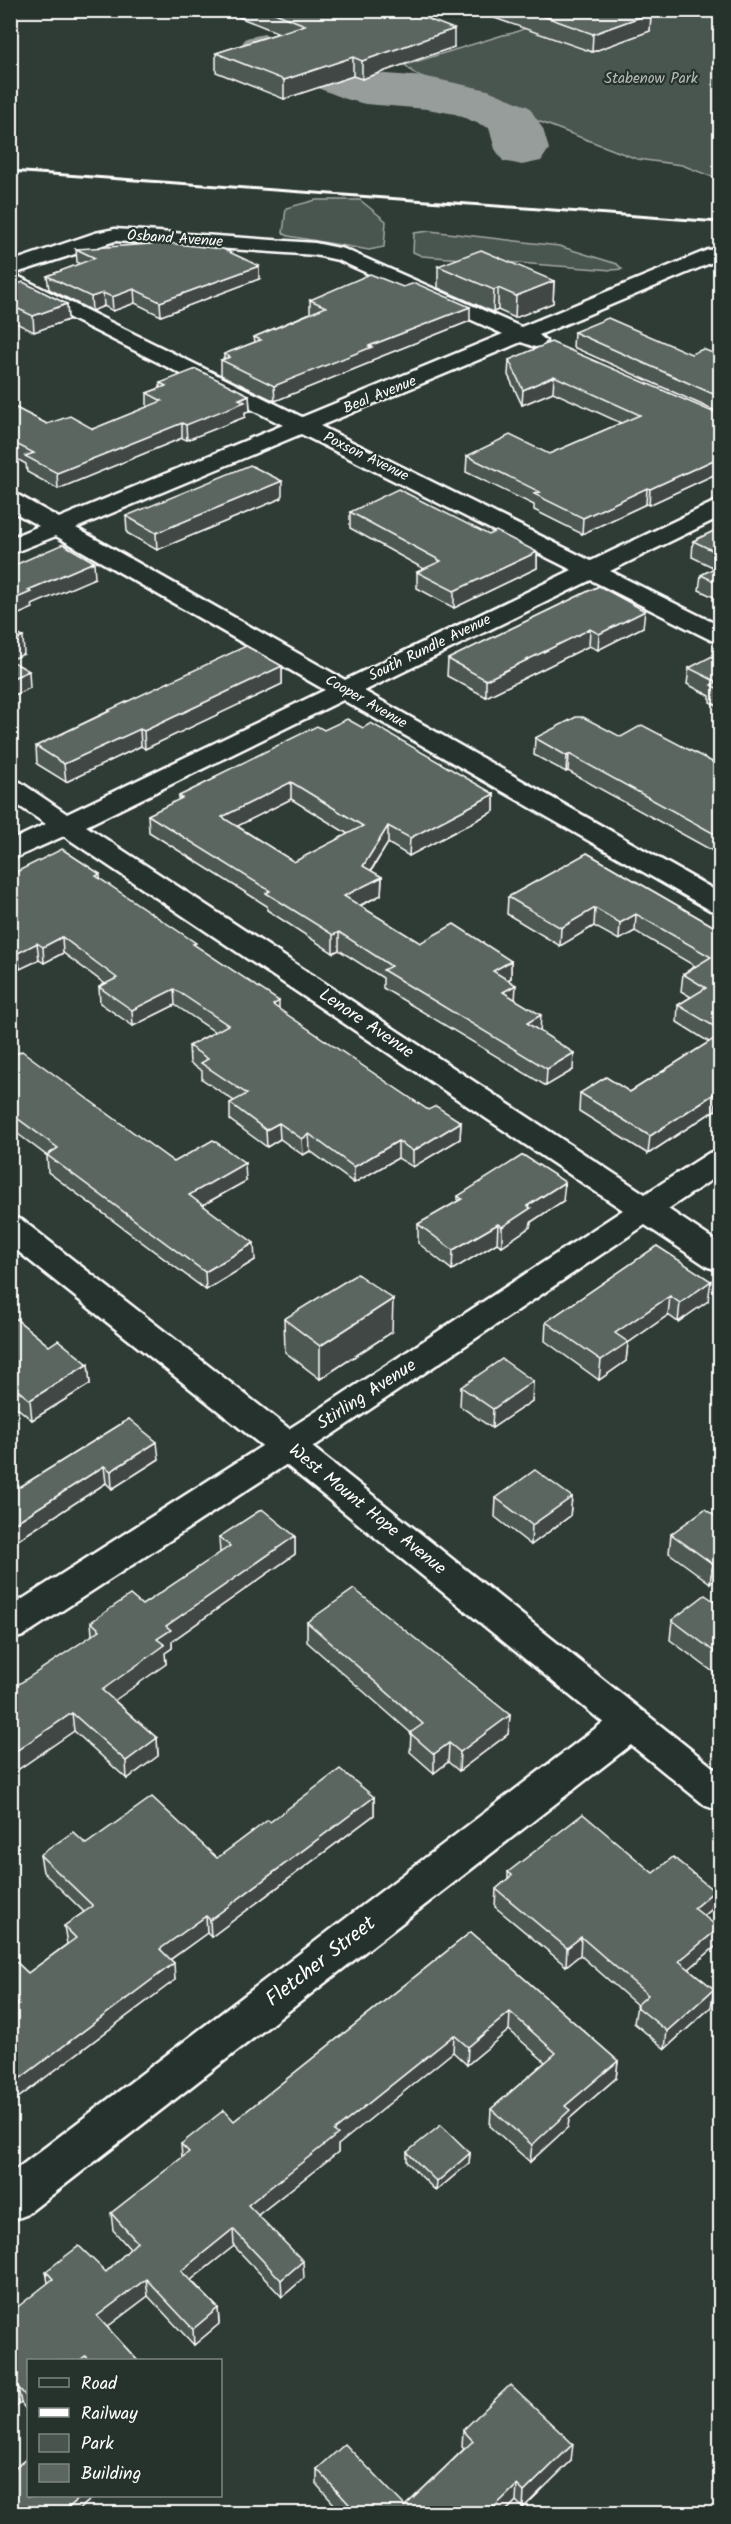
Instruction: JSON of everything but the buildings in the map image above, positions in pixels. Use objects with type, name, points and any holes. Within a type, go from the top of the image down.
[{"type":"street","name":"Osband Avenue","points":[[10,269],[102,237],[115,235],[315,249],[344,255],[552,348]]},
{"type":"street","name":"Beal Avenue","points":[[10,548],[715,254]]},
{"type":"street","name":"Poxson Avenue","points":[[10,280],[720,635]]},
{"type":"street","name":"Cooper Avenue","points":[[10,500],[720,904]]},
{"type":"street","name":"South Rundle Avenue","points":[[10,852],[720,508]]},
{"type":"street","name":"Lenore Avenue","points":[[10,788],[720,1259]]},
{"type":"street","name":"Stirling Avenue","points":[[10,1626],[288,1447],[720,1160]]},
{"type":"street","name":"West Mount Hope Avenue","points":[[10,1228],[288,1447],[720,1795]]},
{"type":"street","name":"Fletcher Street","points":[[10,2201],[631,1723]]},
{"type":"green space","name":"Stabenow Park","points":[[570,11],[720,11],[720,180],[682,165],[637,159],[415,74],[405,65],[513,33]]},
{"type":"green space","points":[[316,200],[360,200],[386,221],[384,247],[369,250],[288,236],[283,233],[286,208]]},
{"type":"green space","points":[[430,231],[559,246],[617,264],[622,269],[422,256],[413,252],[414,233]]},
{"type":"taxiway","points":[[264,49],[365,88],[427,93],[469,101],[510,118],[522,149]]},
{"type":"railway","points":[[10,171],[720,222]]}]
